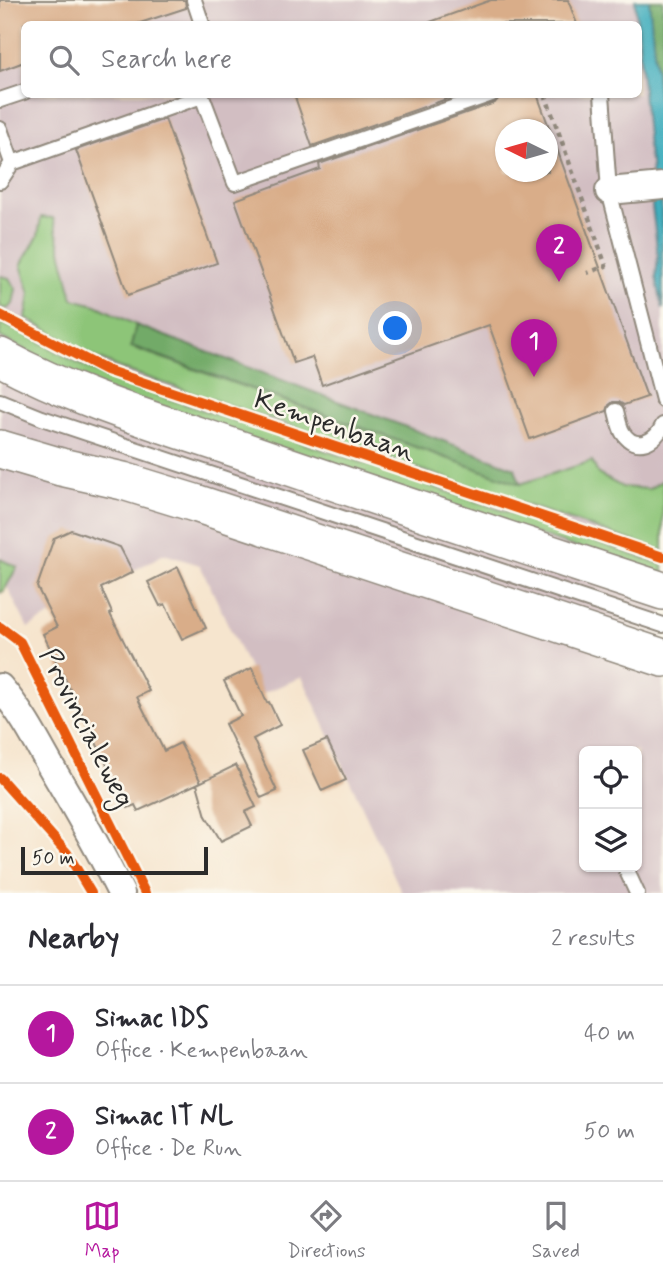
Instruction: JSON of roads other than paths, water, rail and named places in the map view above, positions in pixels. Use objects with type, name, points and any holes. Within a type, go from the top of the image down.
[{"type":"main road","name":"Kempenbaan","points":[[0,358],[34,376],[227,445],[663,591]]},
{"type":"main road","points":[[0,449],[198,504],[663,658]]},
{"type":"street","points":[[609,191],[651,187]]},
{"type":"street","name":"Provincialeweg","points":[[0,687],[13,702],[99,847],[121,893]]},
{"type":"lane","points":[[194,0],[201,21]]},
{"type":"lane","points":[[0,100],[21,93]]},
{"type":"lane","points":[[0,181],[12,163],[196,98]]},
{"type":"lane","points":[[203,98],[234,183],[480,98]]},
{"type":"lane","points":[[602,98],[609,191],[663,400]]},
{"type":"lane","points":[[0,129],[12,163]]},
{"type":"lane","points":[[3,400],[42,418],[663,625]]},
{"type":"lane","points":[[616,411],[621,431],[628,439],[639,443],[648,443],[656,437],[663,425]]},
{"type":"lane","points":[[627,872],[637,893]]},
{"type":"water","points":[[635,0],[649,0],[663,146],[663,309],[656,277],[658,256],[642,80],[642,21],[637,21]]},
{"type":"place","name":"Simac IT NL","points":[[559,282]]},
{"type":"place","name":"Simac IDS","points":[[534,377]]}]
